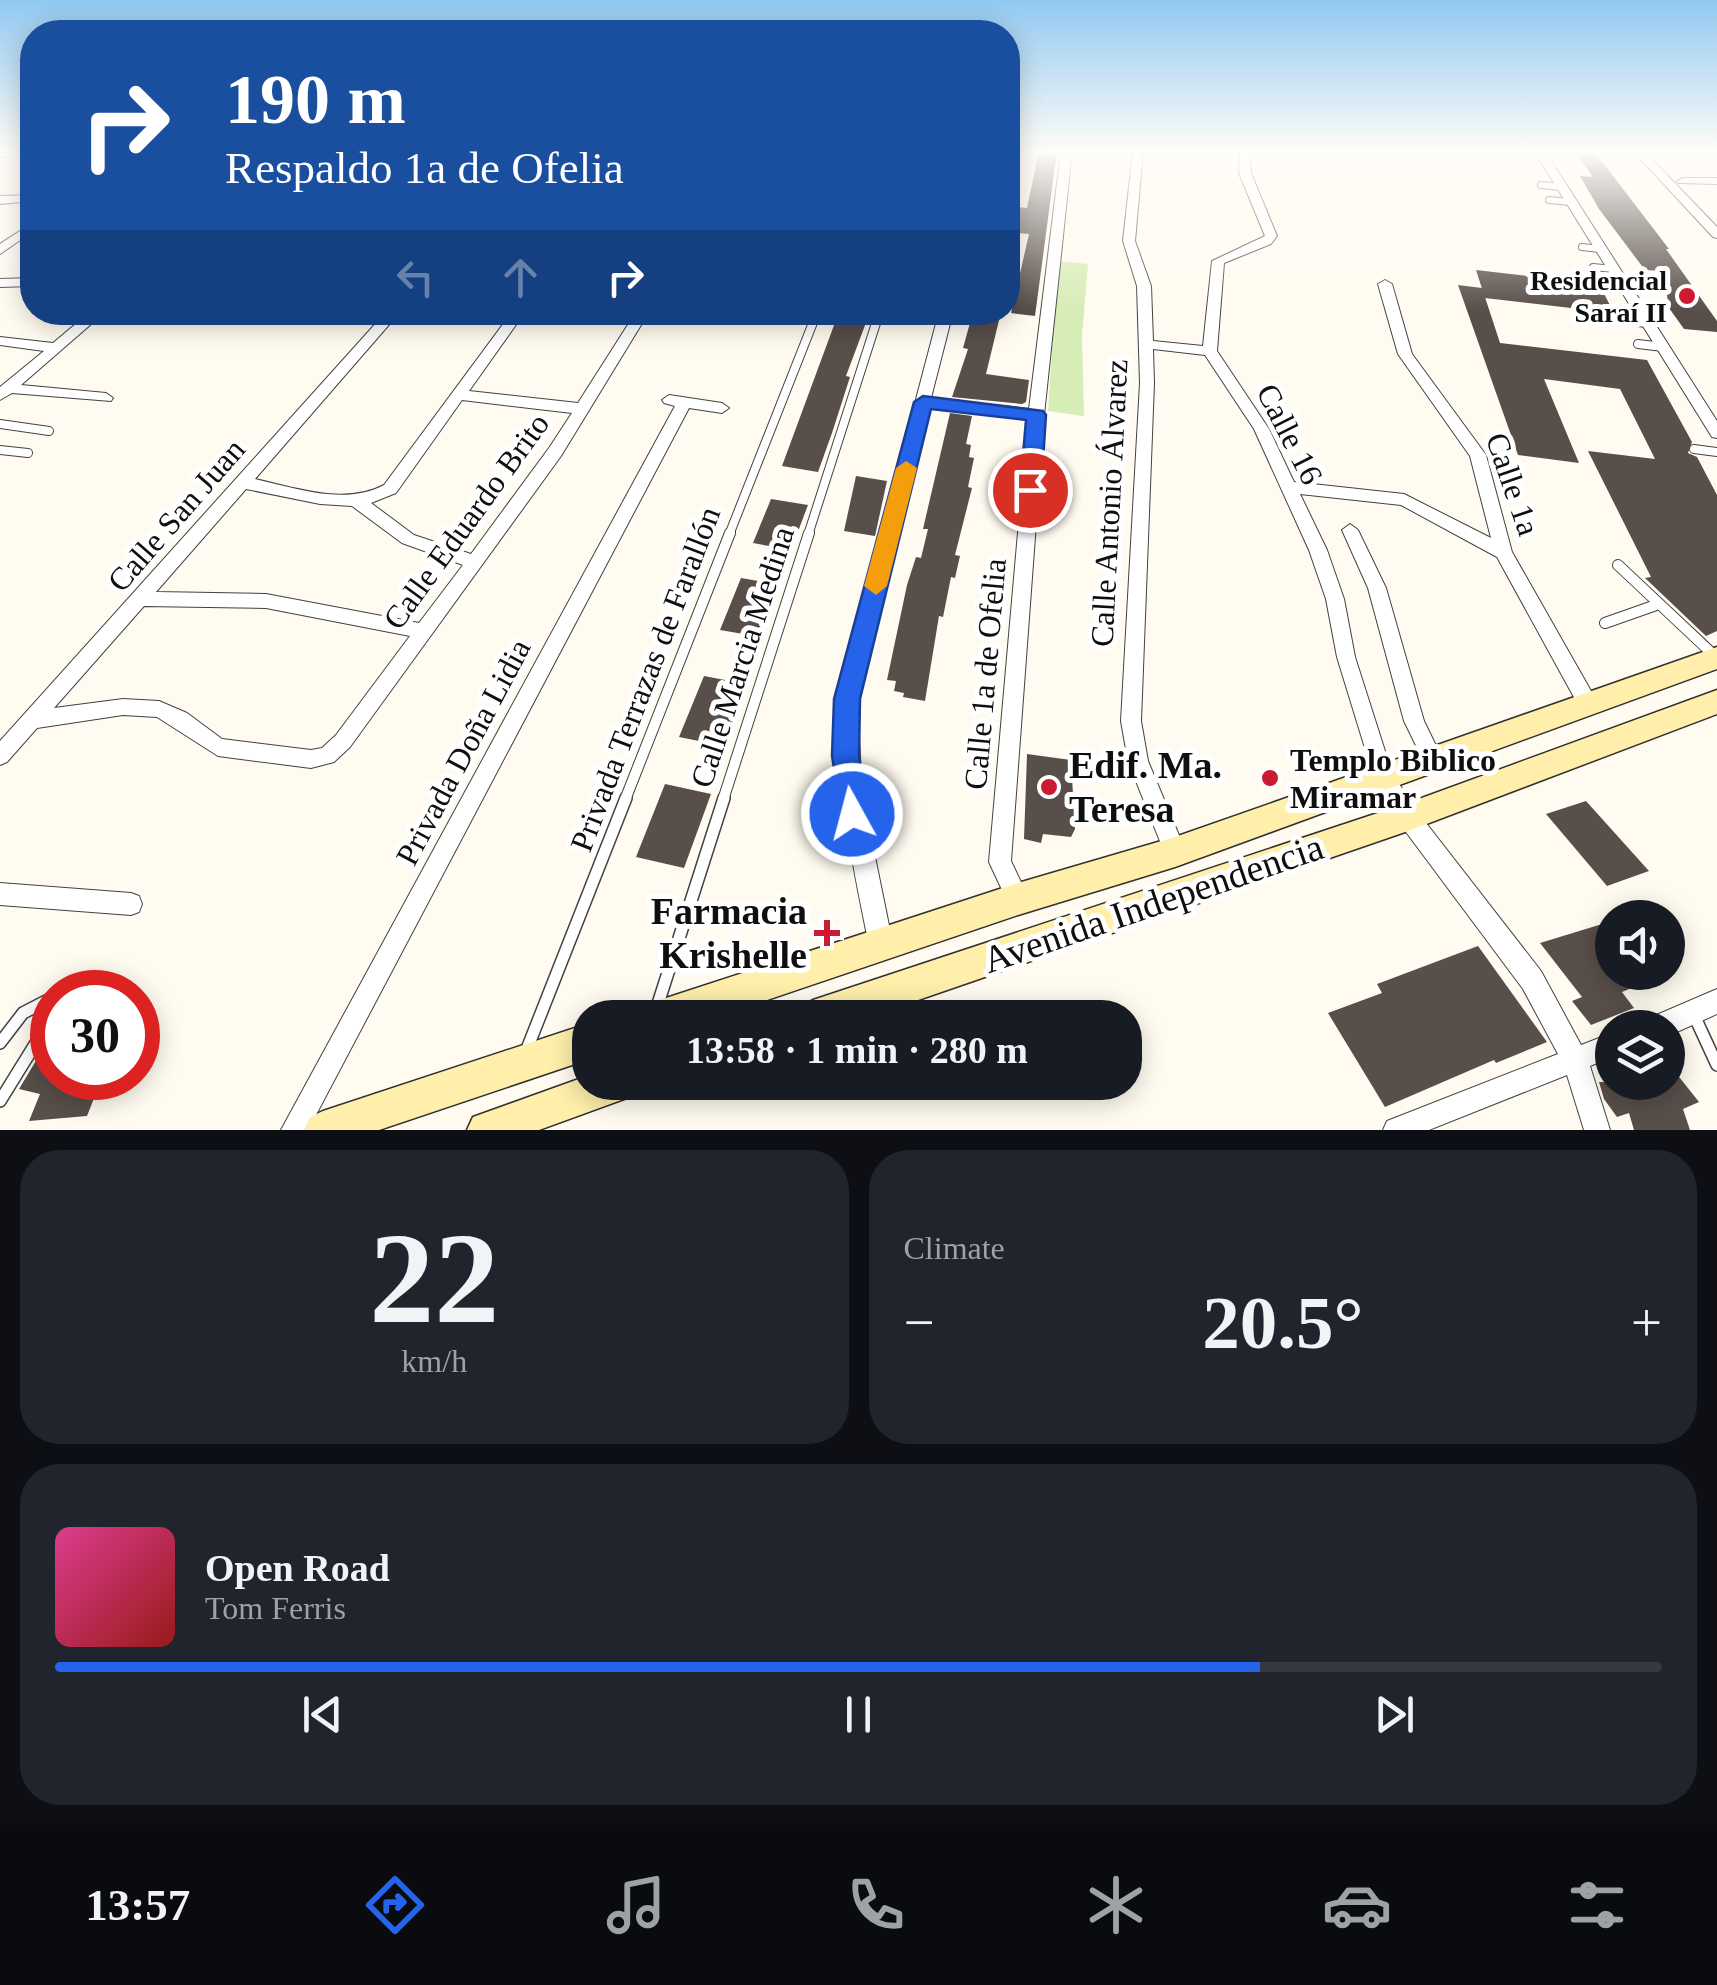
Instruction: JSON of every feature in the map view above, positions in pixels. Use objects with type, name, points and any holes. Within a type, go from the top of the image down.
[{"type":"main road","name":"Avenida Independencia","points":[[736,1000],[882,945],[1176,852],[1713,663]]},
{"type":"main road","name":"Avenida Independencia","points":[[866,1000],[1408,817],[1717,702]]},
{"type":"main road","points":[[324,1130],[572,1047]]},
{"type":"main road","points":[[486,1130],[572,1100]]},
{"type":"street","name":"Calle 1a de Ofelia","points":[[1018,899],[1000,862],[1036,415],[1060,204]]},
{"type":"street","name":"Calle Antonio Álvarez","points":[[1132,204],[1128,240],[1144,286],[1146,344],[1131,721],[1138,761],[1176,852]]},
{"type":"street","points":[[1146,344],[1210,351],[1218,261],[1272,236],[1258,204]]},
{"type":"street","points":[[1572,204],[1717,433]]},
{"type":"street","points":[[1688,204],[1717,234]]},
{"type":"street","name":"Calle 1a","points":[[1385,284],[1406,354],[1478,455],[1503,552],[1588,704]]},
{"type":"street","points":[[4,391],[84,325]]},
{"type":"street","name":"Calle San Juan","points":[[0,756],[383,325]]},
{"type":"street","points":[[244,483],[359,503],[378,499],[390,490],[509,325]]},
{"type":"street","name":"Calle Eduardo Brito","points":[[34,720],[123,707],[159,710],[180,719],[218,748],[311,759],[327,756],[424,631],[584,409],[635,325]]},
{"type":"street","points":[[882,945],[852,814],[845,756],[847,699],[943,325]]},
{"type":"street","points":[[0,340],[58,348]]},
{"type":"street","name":"Calle 16","points":[[1210,351],[1248,405],[1327,574],[1346,657],[1383,777],[1408,817],[1532,980],[1575,1060],[1597,1130]]},
{"type":"street","points":[[4,391],[106,398]]},
{"type":"street","points":[[458,395],[584,409]]},
{"type":"street","name":"Privada Doña Lidia","points":[[294,1130],[676,402],[722,408]]},
{"type":"street","points":[[923,402],[1036,415]]},
{"type":"street","points":[[1288,487],[1404,500],[1503,552]]},
{"type":"street","points":[[359,503],[408,539],[474,562]]},
{"type":"street","points":[[1350,530],[1376,588],[1414,722],[1433,760]]},
{"type":"street","points":[[143,598],[266,602],[424,631]]},
{"type":"street","points":[[0,894],[131,904]]},
{"type":"street","points":[[1685,1015],[1717,1001]]},
{"type":"street","points":[[1396,1130],[1595,1052]]},
{"type":"lane","points":[[1582,247],[1600,248]]},
{"type":"lane","points":[[1593,267],[1613,269]]},
{"type":"lane","points":[[1627,321],[1648,323]]},
{"type":"lane","name":"Privada Terrazas de Farallón","points":[[521,1064],[812,325]]},
{"type":"lane","name":"Calle Marcia Medina","points":[[663,1000],[876,325]]},
{"type":"lane","points":[[1638,344],[1663,347]]},
{"type":"lane","points":[[0,424],[50,430]]},
{"type":"lane","points":[[1694,449],[1717,452]]},
{"type":"lane","points":[[0,450],[28,454]]},
{"type":"lane","points":[[1618,565],[1713,663]]},
{"type":"lane","points":[[1605,623],[1659,604]]},
{"type":"lane","points":[[0,1043],[23,1012],[30,1009]]},
{"type":"lane","points":[[1693,1012],[1717,1064]]},
{"type":"lane","points":[[0,1101],[30,1052]]},
{"type":"green space","points":[[1058,261],[1088,264],[1082,336],[1084,416],[1048,411]]},
{"type":"building","points":[[1028,204],[1050,204],[1035,316],[1020,314],[1020,274],[1029,234],[1020,233],[1020,207],[1027,208]]},
{"type":"building","points":[[1596,204],[1634,204],[1717,321],[1717,332],[1684,329],[1669,308],[1663,271],[1645,270]]},
{"type":"building","points":[[1476,270],[1599,284],[1614,313],[1485,298]]},
{"type":"building","points":[[1458,285],[1482,288],[1500,343],[1647,360],[1692,442],[1688,453],[1697,457],[1717,495],[1717,631],[1706,636],[1645,578],[1651,577],[1588,451],[1655,459],[1620,389],[1544,379],[1579,463],[1518,455]]},
{"type":"building","points":[[834,325],[865,325],[818,472],[782,466]]},
{"type":"building","points":[[969,325],[998,325],[986,374],[1029,380],[1026,402],[952,397],[968,349],[963,348]]},
{"type":"building","points":[[950,413],[972,416],[966,444],[971,445],[969,457],[974,458],[968,487],[972,488],[955,555],[960,556],[955,578],[951,577],[943,617],[939,616],[925,701],[903,697],[904,693],[894,691],[896,681],[887,680],[907,585],[916,557],[921,558],[928,529],[923,529]]},
{"type":"building","points":[[856,476],[887,481],[875,536],[844,531]]},
{"type":"building","points":[[771,499],[808,505],[791,550],[753,543]]},
{"type":"building","points":[[741,578],[781,585],[761,637],[720,630]]},
{"type":"building","points":[[704,676],[746,684],[724,746],[679,737]]},
{"type":"building","name":"Edif. Ma. Teresa","points":[[1027,754],[1071,760],[1075,829],[1071,837],[1043,834],[1041,843],[1024,839]]},
{"type":"building","points":[[665,784],[711,794],[684,868],[636,857]]},
{"type":"building","points":[[1586,801],[1649,871],[1607,886],[1546,814]]},
{"type":"building","points":[[1595,926],[1595,990],[1627,990],[1622,992],[1634,1008],[1595,1010],[1595,1023],[1591,1025],[1572,1001],[1582,997],[1540,943]]},
{"type":"building","points":[[1478,946],[1547,1042],[1496,1063],[1494,1060],[1385,1107],[1328,1013],[1382,993],[1377,984]]},
{"type":"building","points":[[30,1071],[30,1092],[19,1089]]},
{"type":"building","points":[[1685,1084],[1699,1102],[1683,1109],[1690,1130],[1634,1130],[1629,1113],[1617,1117],[1605,1100],[1685,1100]]},
{"type":"building","points":[[38,1100],[93,1100],[87,1116],[29,1121]]},
{"type":"slow traffic","points":[[876,586],[906,468]]},
{"type":"place","name":"Residencial Saraí II","points":[[1687,296]]},
{"type":"place","name":"Templo Biblico Miramar","points":[[1270,778]]},
{"type":"place","name":"Edif. Ma. Teresa","points":[[1049,787]]},
{"type":"place","name":"Farmacia Krishelle","points":[[827,933]]},
{"type":"route","points":[[852,814],[845,756],[847,699],[923,402],[1036,415],[1030,490]]}]
